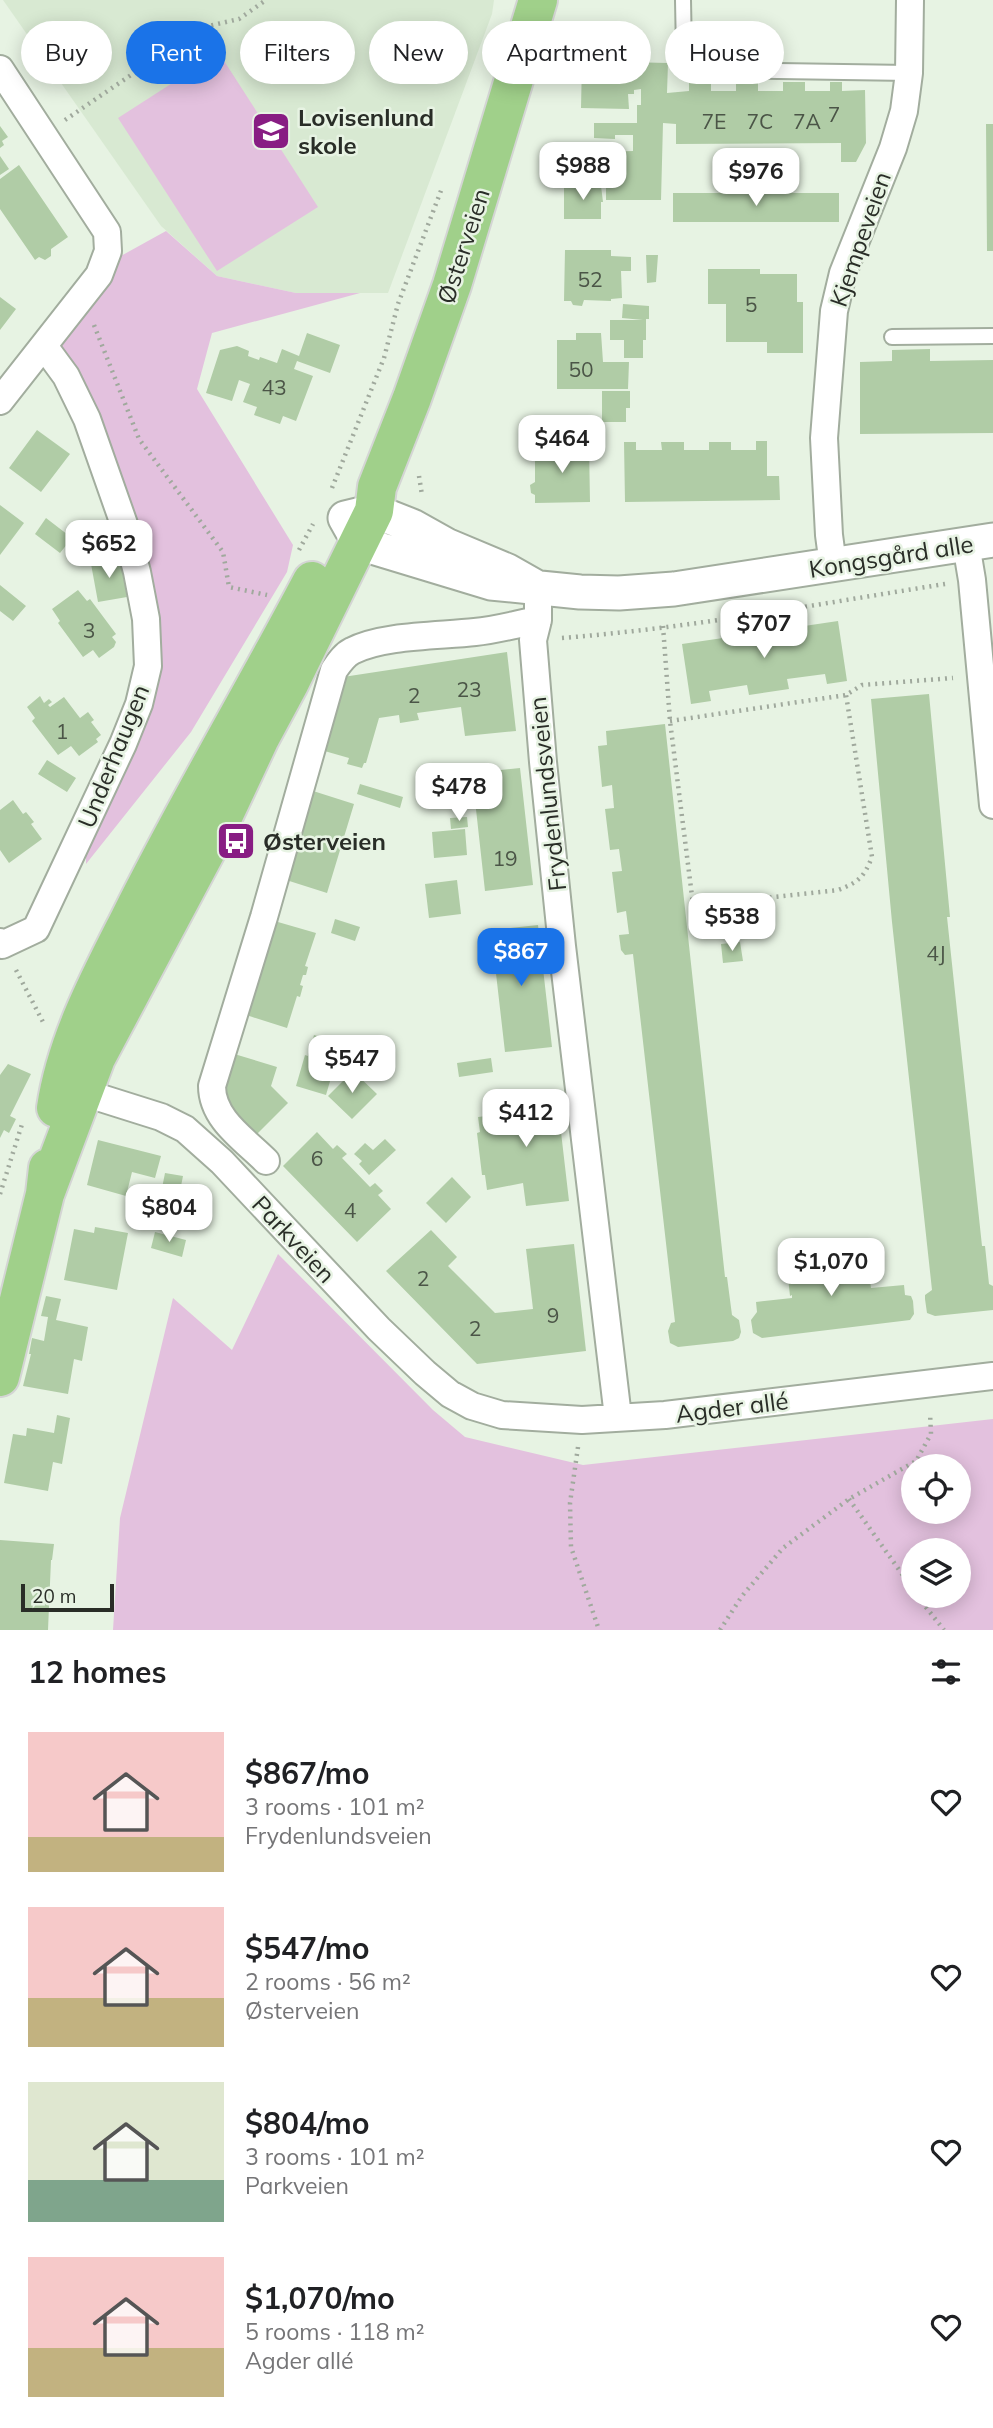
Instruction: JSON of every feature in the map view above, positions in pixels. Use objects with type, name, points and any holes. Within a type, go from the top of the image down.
[{"type":"main road","name":"Østerveien","points":[[0,1377],[72,1088],[96,1058],[213,838],[364,515],[412,398],[452,285],[538,0]]},
{"type":"street","name":"Kjempeveien","points":[[833,565],[824,438],[834,311],[843,273],[893,148],[904,111],[909,73],[910,0]]},
{"type":"street","points":[[0,69],[107,232],[108,251],[99,275],[0,401]]},
{"type":"street","name":"Underhaugen","points":[[1,943],[36,929],[123,744],[139,704],[148,666],[146,619],[125,527],[87,419],[66,376],[44,346]]},
{"type":"street","name":"Kongsgård alle","points":[[364,515],[491,583],[536,616],[619,593],[674,589],[979,542]]},
{"type":"street","points":[[979,542],[972,580],[993,805]]},
{"type":"street","points":[[266,1161],[220,1116],[214,1106],[212,1086],[264,917],[334,670],[350,651],[365,646],[395,640],[479,632],[536,616]]},
{"type":"street","name":"Frydenlundsveien","points":[[536,616],[562,946],[618,1418]]},
{"type":"street","name":"Parkveien","points":[[72,1088],[161,1117],[185,1129],[202,1143],[388,1338],[450,1394],[472,1406]]},
{"type":"street","name":"Agder allé","points":[[472,1406],[502,1415],[582,1420],[618,1418],[665,1415],[993,1376]]},
{"type":"lane","points":[[683,0],[684,52],[693,66],[718,69],[909,73]]},
{"type":"lane","points":[[892,337],[993,336]]},
{"type":"path","points":[[44,135],[200,27],[239,19],[267,0]]},
{"type":"path","points":[[94,323],[139,439],[223,552],[229,587],[275,596]]},
{"type":"path","points":[[418,467],[423,504]]},
{"type":"path","points":[[536,616],[603,635],[972,580]]},
{"type":"path","points":[[663,626],[670,721],[696,928]]},
{"type":"path","points":[[670,721],[846,695],[862,685],[982,676]]},
{"type":"path","points":[[694,906],[838,890],[857,883],[866,871],[872,856],[846,695]]},
{"type":"path","points":[[1,943],[45,1027]]},
{"type":"path","points":[[720,1630],[742,1596],[783,1548],[849,1499],[916,1461],[931,1434],[928,1384]]},
{"type":"path","points":[[582,1420],[570,1503],[571,1547],[599,1630]]},
{"type":"path","points":[[849,1499],[901,1573]]},
{"type":"path","points":[[927,1608],[944,1630]]},
{"type":"shaded area","name":"Lovisenlund skole","points":[[3,0],[494,0],[489,21],[482,21],[482,41],[468,78],[468,21],[369,21],[369,84],[466,84],[388,293],[296,293],[217,276],[161,226],[62,84],[112,84],[112,21],[21,21],[21,26]]},
{"type":"shaded area","points":[[226,64],[318,207],[217,271],[118,118],[171,84],[226,84]]},
{"type":"shaded area","points":[[166,231],[217,276],[296,293],[360,293],[212,333],[197,389],[293,545],[287,572],[191,732],[86,864],[86,845],[148,666],[137,572],[44,346],[110,262]]},
{"type":"shaded area","points":[[278,1254],[433,1410],[465,1437],[583,1465],[993,1419],[993,1630],[113,1630],[120,1518],[173,1298],[232,1350]]},
{"type":"building","points":[[651,63],[665,63],[667,93],[689,91],[689,84],[711,84],[711,91],[736,91],[736,84],[758,84],[758,91],[783,91],[784,82],[805,82],[805,91],[830,91],[830,82],[842,82],[842,91],[865,90],[866,143],[856,162],[841,162],[841,143],[676,144],[676,124],[663,123],[661,200],[606,200],[606,177],[597,177],[597,152],[633,151],[633,135],[615,135],[615,139],[594,138],[594,123],[637,123],[637,105],[641,105],[641,89],[634,90],[634,94],[628,94],[629,109],[581,108],[582,84],[651,84]]},
{"type":"building","points":[[986,124],[993,124],[993,251],[987,251]]},
{"type":"building","points":[[0,126],[8,137],[2,141],[4,145],[0,148]]},
{"type":"building","points":[[0,156],[9,169],[0,175]]},
{"type":"building","points":[[19,165],[68,237],[51,249],[51,256],[45,260],[39,257],[35,260],[0,209],[0,179]]},
{"type":"building","points":[[564,186],[601,186],[601,219],[564,219]]},
{"type":"building","points":[[673,193],[839,193],[839,222],[673,222]]},
{"type":"building","points":[[565,250],[611,250],[611,256],[631,257],[631,271],[621,271],[622,298],[611,301],[584,300],[582,306],[564,301]]},
{"type":"building","points":[[646,255],[658,255],[656,282],[647,283]]},
{"type":"building","points":[[708,269],[760,269],[760,274],[797,274],[797,302],[803,302],[803,353],[767,353],[767,342],[726,342],[726,304],[708,304]]},
{"type":"building","points":[[0,297],[16,309],[0,330]]},
{"type":"building","points":[[623,304],[649,306],[643,358],[624,358],[624,340],[610,340],[610,320],[643,320],[622,318]]},
{"type":"building","points":[[307,333],[340,345],[330,373],[297,361],[294,369],[313,376],[296,421],[283,416],[280,424],[254,415],[257,407],[243,402],[250,384],[239,380],[232,401],[206,393],[220,350],[237,346],[249,351],[248,356],[277,363],[282,349],[299,356]]},
{"type":"building","points":[[576,333],[601,333],[603,362],[629,362],[628,389],[557,389],[557,340],[576,340]]},
{"type":"building","points":[[930,349],[930,361],[993,360],[993,433],[860,434],[860,362],[892,361],[892,350]]},
{"type":"building","points":[[602,391],[630,391],[630,408],[626,408],[626,422],[602,422]]},
{"type":"building","points":[[37,430],[70,454],[41,492],[9,468]]},
{"type":"building","points":[[756,441],[767,441],[767,476],[779,476],[780,500],[625,502],[624,442],[636,442],[636,450],[662,450],[661,442],[684,442],[684,450],[709,450],[709,442],[731,442],[731,450],[756,450]]},
{"type":"building","points":[[541,444],[570,444],[570,451],[576,451],[576,446],[589,446],[590,502],[535,503],[535,495],[531,493],[530,485],[535,482],[535,452],[541,452]]},
{"type":"building","points":[[0,505],[24,523],[0,555]]},
{"type":"building","points":[[46,518],[72,538],[60,553],[35,534]]},
{"type":"building","points":[[120,558],[127,597],[98,602],[91,564]]},
{"type":"building","points":[[0,585],[26,606],[13,621],[0,611]]},
{"type":"building","points":[[78,590],[87,601],[90,599],[116,634],[112,637],[116,642],[114,647],[99,658],[93,650],[83,657],[58,623],[60,621],[52,609]]},
{"type":"building","points":[[838,621],[847,681],[827,684],[825,674],[787,679],[789,689],[749,695],[747,685],[709,691],[711,701],[691,704],[682,644]]},
{"type":"building","points":[[507,652],[516,731],[465,736],[461,707],[417,713],[419,720],[400,723],[399,715],[379,718],[366,763],[362,768],[347,764],[349,758],[321,750],[343,677]]},
{"type":"building","points":[[929,694],[950,917],[947,917],[982,1246],[985,1246],[989,1284],[993,1286],[993,1310],[935,1316],[927,1313],[925,1299],[925,1295],[932,1290],[871,699]]},
{"type":"building","points":[[40,696],[44,703],[49,699],[52,702],[48,705],[50,707],[64,697],[80,718],[88,712],[94,720],[91,722],[101,735],[96,739],[98,742],[79,756],[71,746],[58,755],[32,721],[35,718],[27,707]]},
{"type":"building","points":[[665,724],[725,1277],[732,1315],[739,1320],[741,1332],[739,1338],[733,1341],[678,1347],[670,1343],[668,1331],[671,1323],[675,1322],[633,954],[625,955],[621,950],[619,935],[629,934],[626,911],[617,913],[612,872],[622,871],[619,849],[610,850],[605,809],[614,808],[612,785],[602,787],[598,746],[607,745],[606,731]]},
{"type":"building","points":[[47,760],[76,778],[67,792],[38,774]]},
{"type":"building","points":[[455,764],[459,779],[433,786],[429,771]]},
{"type":"building","points":[[520,768],[533,885],[485,891],[472,773]]},
{"type":"building","points":[[360,784],[403,797],[400,808],[357,794]]},
{"type":"building","points":[[310,790],[354,804],[327,893],[283,879]]},
{"type":"building","points":[[13,800],[23,814],[26,812],[34,822],[31,824],[42,839],[9,863],[0,850],[0,810]]},
{"type":"building","points":[[467,817],[468,827],[451,829],[450,818]]},
{"type":"building","points":[[465,829],[467,855],[434,858],[432,832]]},
{"type":"building","points":[[457,880],[461,914],[429,918],[425,884]]},
{"type":"building","points":[[335,919],[360,927],[355,941],[331,933]]},
{"type":"building","points":[[271,920],[316,933],[305,966],[308,967],[306,975],[303,975],[300,985],[303,986],[300,997],[297,996],[287,1028],[243,1014]]},
{"type":"building","points":[[538,925],[552,1047],[505,1052],[491,930]]},
{"type":"building","points":[[740,942],[743,961],[723,963],[721,944]]},
{"type":"building","points":[[314,1035],[345,1045],[342,1054],[357,1059],[355,1068],[335,1064],[326,1095],[296,1086]]},
{"type":"building","points":[[231,1053],[277,1067],[271,1086],[288,1103],[254,1137],[223,1100]]},
{"type":"building","points":[[491,1058],[493,1072],[459,1077],[457,1063]]},
{"type":"building","points":[[8,1064],[31,1074],[10,1116],[16,1119],[9,1133],[4,1130],[0,1138],[0,1075]]},
{"type":"building","points":[[353,1071],[377,1094],[352,1119],[328,1096]]},
{"type":"building","points":[[556,1089],[569,1201],[526,1206],[523,1183],[487,1190],[485,1175],[482,1175],[478,1117],[503,1114],[504,1117],[515,1116],[513,1094]]},
{"type":"building","points":[[317,1132],[333,1149],[337,1145],[347,1154],[342,1158],[370,1187],[375,1183],[383,1191],[378,1195],[391,1209],[357,1242],[283,1166]]},
{"type":"building","points":[[385,1139],[396,1150],[369,1175],[359,1164],[362,1161],[354,1154],[365,1143],[373,1150]]},
{"type":"building","points":[[98,1140],[161,1156],[155,1178],[132,1172],[126,1196],[87,1185]]},
{"type":"building","points":[[165,1173],[183,1176],[177,1206],[159,1203]]},
{"type":"building","points":[[452,1177],[471,1197],[446,1223],[426,1203]]},
{"type":"building","points":[[95,1227],[128,1233],[117,1290],[64,1280],[74,1229],[94,1233]]},
{"type":"building","points":[[431,1230],[457,1257],[448,1266],[495,1313],[533,1309],[526,1249],[574,1244],[586,1351],[477,1364],[386,1271]]},
{"type":"building","points":[[155,1232],[186,1240],[182,1257],[151,1248]]},
{"type":"building","points":[[866,1250],[871,1288],[904,1285],[905,1295],[911,1296],[913,1301],[914,1314],[910,1320],[762,1338],[753,1333],[751,1320],[757,1312],[756,1302],[792,1298],[786,1259]]},
{"type":"building","points":[[46,1296],[61,1299],[56,1320],[88,1327],[82,1361],[74,1359],[68,1394],[23,1386],[32,1338],[44,1341],[48,1317],[41,1316]]},
{"type":"building","points":[[57,1415],[70,1418],[62,1464],[53,1462],[48,1491],[4,1483],[13,1434],[26,1436],[27,1428],[54,1433]]},
{"type":"building","points":[[0,1540],[54,1544],[48,1630],[0,1630]]},
{"type":"place","name":"Lovisenlund skole","points":[[271,131]]},
{"type":"place","name":"Østerveien","points":[[236,841]]}]
